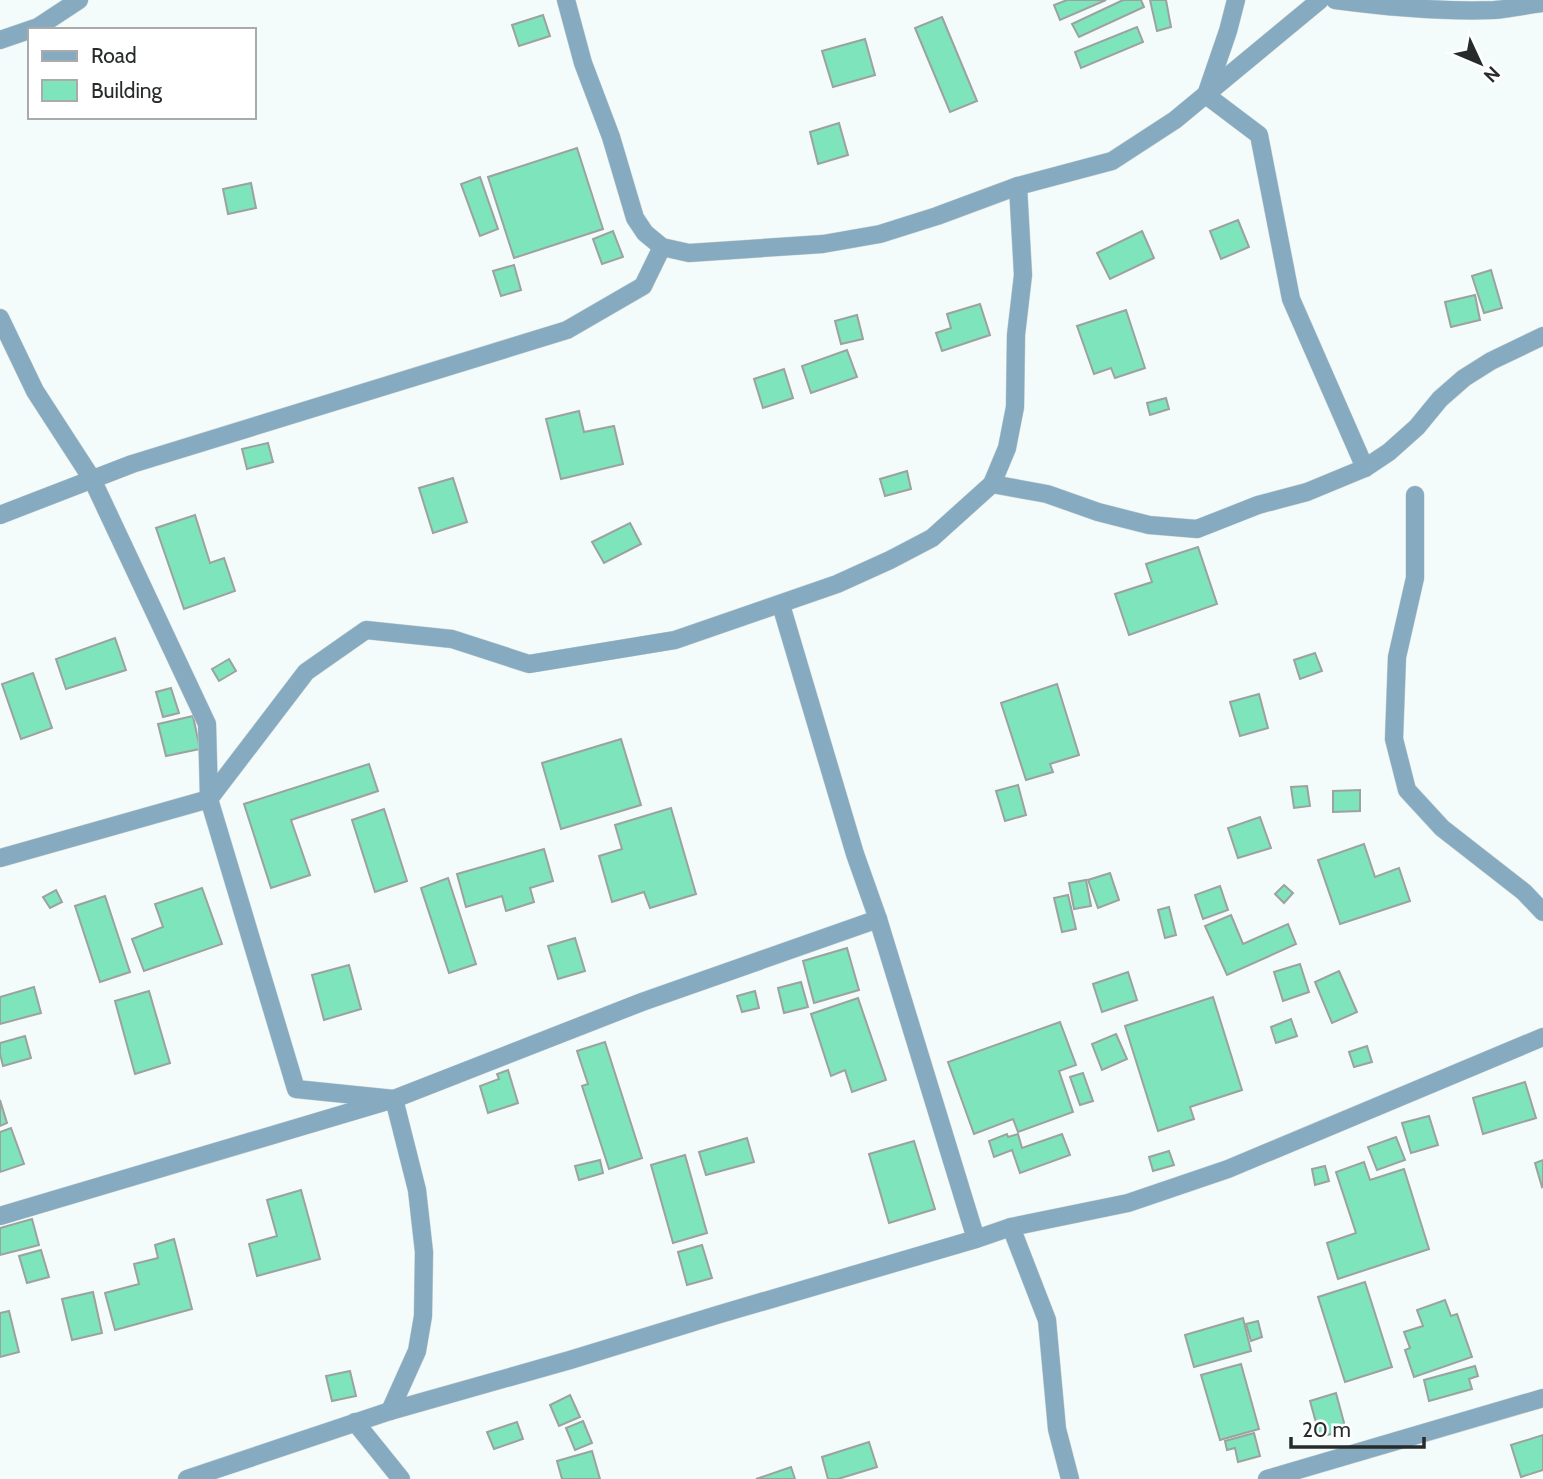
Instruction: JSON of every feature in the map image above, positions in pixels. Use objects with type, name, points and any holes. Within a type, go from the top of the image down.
[{"type":"street","points":[[34,28],[79,0]]},
{"type":"street","points":[[566,0],[583,63],[611,137],[635,218],[645,233],[662,247],[689,253],[823,244],[880,233],[1018,187],[1112,161],[1175,120],[1320,0]]},
{"type":"street","points":[[1206,95],[1236,0]]},
{"type":"street","points":[[1335,0],[1439,11],[1497,10],[1543,3]]},
{"type":"street","points":[[0,40],[28,30]]},
{"type":"street","points":[[1206,95],[1259,135],[1291,299],[1365,468]]},
{"type":"street","points":[[0,858],[209,799],[306,672],[366,630],[452,639],[529,664],[675,640],[837,584],[932,538],[992,484],[1007,448],[1015,407],[1016,335],[1023,275],[1018,187]]},
{"type":"street","points":[[0,515],[132,464],[568,330],[643,286],[662,247]]},
{"type":"street","points":[[0,318],[36,391],[92,480],[207,724],[209,799],[296,1089],[394,1099]]},
{"type":"street","points":[[992,484],[1047,494],[1098,512],[1150,525],[1197,529],[1258,505],[1307,492],[1365,468],[1389,452],[1464,378],[1491,361],[1543,336]]},
{"type":"street","points":[[1415,495],[1415,578],[1397,657],[1394,739],[1407,790],[1442,828],[1524,892],[1543,912]]},
{"type":"street","points":[[781,605],[855,854],[878,919],[976,1239]]},
{"type":"street","points":[[0,1216],[394,1099],[642,1002],[878,919]]},
{"type":"street","points":[[187,1479],[390,1411],[570,1360],[1011,1227],[1128,1203],[1228,1168],[1543,1037]]},
{"type":"street","points":[[390,1411],[418,1351],[423,1315],[424,1252],[417,1190],[394,1099]]},
{"type":"street","points":[[1011,1227],[1047,1320],[1057,1429],[1070,1479]]},
{"type":"street","points":[[1267,1479],[1543,1398]]},
{"type":"street","points":[[355,1422],[401,1479]]},
{"type":"building","points":[[1067,0],[1106,0],[1060,20],[1054,5]]},
{"type":"building","points":[[1123,0],[1141,0],[1144,7],[1079,37],[1072,24]]},
{"type":"building","points":[[1150,0],[1166,0],[1171,27],[1157,31]]},
{"type":"building","points":[[543,15],[550,36],[519,46],[512,25]]},
{"type":"building","points":[[942,17],[977,101],[950,112],[915,28]]},
{"type":"building","points":[[1137,27],[1143,42],[1081,68],[1075,52]]},
{"type":"building","points":[[865,39],[875,75],[833,87],[822,51]]},
{"type":"building","points":[[839,123],[848,155],[818,164],[810,132]]},
{"type":"building","points":[[577,148],[603,229],[514,258],[488,177]]},
{"type":"building","points":[[480,177],[498,229],[480,236],[461,184]]},
{"type":"building","points":[[251,183],[256,208],[228,214],[223,189]]},
{"type":"building","points":[[1238,220],[1249,247],[1221,259],[1210,231]]},
{"type":"building","points":[[613,231],[623,257],[602,264],[593,239]]},
{"type":"building","points":[[1142,231],[1154,258],[1110,279],[1097,253]]},
{"type":"building","points":[[514,265],[521,290],[501,296],[493,271]]},
{"type":"building","points":[[1491,270],[1502,308],[1484,313],[1472,276]]},
{"type":"building","points":[[1475,295],[1480,320],[1451,327],[1445,302]]},
{"type":"building","points":[[980,304],[990,335],[942,351],[936,333],[951,328],[947,314]]},
{"type":"building","points":[[1126,310],[1145,368],[1115,378],[1111,368],[1094,374],[1077,326]]},
{"type":"building","points":[[857,315],[863,339],[841,344],[835,321]]},
{"type":"building","points":[[847,350],[857,377],[811,393],[802,366]]},
{"type":"building","points":[[784,369],[793,398],[763,408],[754,379]]},
{"type":"building","points":[[1166,398],[1169,409],[1150,415],[1147,403]]},
{"type":"building","points":[[579,411],[584,432],[614,426],[623,464],[561,479],[546,419]]},
{"type":"building","points":[[268,443],[273,462],[247,469],[242,449]]},
{"type":"building","points":[[907,471],[911,489],[885,496],[880,479]]},
{"type":"building","points":[[453,478],[467,522],[433,533],[419,488]]},
{"type":"building","points":[[195,515],[210,563],[224,558],[235,591],[184,609],[156,528]]},
{"type":"building","points":[[630,523],[641,544],[604,563],[592,542]]},
{"type":"building","points":[[1198,547],[1217,604],[1129,635],[1115,594],[1152,582],[1146,564]]},
{"type":"building","points":[[115,638],[126,670],[66,689],[56,659]]},
{"type":"building","points":[[1315,653],[1322,671],[1300,679],[1294,660]]},
{"type":"building","points":[[229,659],[236,671],[219,681],[212,669]]},
{"type":"building","points":[[33,673],[52,728],[21,739],[2,684]]},
{"type":"building","points":[[1057,684],[1079,755],[1050,764],[1053,772],[1026,780],[1001,703]]},
{"type":"building","points":[[171,688],[179,713],[163,717],[156,692]]},
{"type":"building","points":[[1259,694],[1268,728],[1240,736],[1230,702]]},
{"type":"building","points":[[193,716],[200,749],[166,756],[158,724]]},
{"type":"building","points":[[621,739],[641,805],[561,829],[542,763]]},
{"type":"building","points":[[369,764],[378,791],[291,820],[310,875],[271,888],[244,804]]},
{"type":"building","points":[[1018,785],[1026,815],[1005,821],[996,791]]},
{"type":"building","points":[[1307,786],[1310,806],[1294,808],[1291,787]]},
{"type":"building","points":[[1360,790],[1360,811],[1333,812],[1333,791]]},
{"type":"building","points":[[671,808],[696,894],[650,908],[644,892],[612,902],[599,856],[622,849],[615,825]]},
{"type":"building","points":[[384,809],[407,881],[375,892],[352,820]]},
{"type":"building","points":[[1260,817],[1271,848],[1238,858],[1228,828]]},
{"type":"building","points":[[1364,844],[1375,877],[1399,868],[1410,901],[1340,924],[1318,860]]},
{"type":"building","points":[[544,849],[553,881],[530,888],[534,902],[506,911],[502,896],[466,907],[457,874]]},
{"type":"building","points":[[1110,873],[1119,900],[1098,908],[1088,880]]},
{"type":"building","points":[[448,878],[476,964],[449,973],[421,888]]},
{"type":"building","points":[[1086,880],[1091,906],[1074,909],[1069,883]]},
{"type":"building","points":[[1284,885],[1293,893],[1284,903],[1275,894]]},
{"type":"building","points":[[1220,886],[1228,910],[1203,919],[1195,895]]},
{"type":"building","points":[[202,888],[222,944],[144,971],[132,939],[163,927],[155,904]]},
{"type":"building","points":[[56,890],[62,902],[50,908],[43,897]]},
{"type":"building","points":[[1068,895],[1076,929],[1062,932],[1054,898]]},
{"type":"building","points":[[105,896],[130,972],[100,982],[75,906]]},
{"type":"building","points":[[1169,907],[1176,935],[1165,938],[1158,910]]},
{"type":"building","points":[[1231,915],[1243,944],[1288,924],[1296,944],[1227,975],[1205,926]]},
{"type":"building","points":[[575,938],[585,971],[558,979],[548,946]]},
{"type":"building","points":[[847,948],[859,990],[814,1003],[803,961]]},
{"type":"building","points":[[1300,964],[1309,992],[1283,1001],[1274,972]]},
{"type":"building","points":[[349,965],[361,1009],[324,1020],[312,975]]},
{"type":"building","points":[[1339,971],[1357,1012],[1332,1023],[1315,982]]},
{"type":"building","points":[[1128,972],[1137,1000],[1102,1012],[1093,984]]},
{"type":"building","points":[[801,982],[808,1007],[784,1013],[778,988]]},
{"type":"building","points":[[34,987],[41,1013],[0,1024],[0,997]]},
{"type":"building","points":[[149,991],[170,1063],[135,1074],[115,1001]]},
{"type":"building","points":[[755,991],[759,1008],[742,1012],[737,996]]},
{"type":"building","points":[[1213,997],[1242,1090],[1190,1107],[1194,1119],[1158,1131],[1125,1026]]},
{"type":"building","points":[[858,998],[886,1080],[852,1092],[845,1070],[831,1076],[811,1014]]},
{"type":"building","points":[[1291,1019],[1297,1036],[1276,1043],[1271,1027]]},
{"type":"building","points":[[1060,1022],[1076,1065],[1059,1071],[1073,1112],[1018,1132],[1013,1119],[974,1134],[948,1062]]},
{"type":"building","points":[[1116,1034],[1127,1059],[1102,1070],[1092,1044]]},
{"type":"building","points":[[25,1036],[31,1058],[3,1066],[0,1043]]},
{"type":"building","points":[[605,1042],[642,1158],[609,1169],[582,1086],[588,1084],[577,1051]]},
{"type":"building","points":[[1367,1046],[1372,1062],[1354,1067],[1349,1052]]},
{"type":"building","points":[[508,1070],[518,1103],[488,1113],[480,1086],[499,1079],[497,1074]]},
{"type":"building","points":[[1083,1073],[1093,1101],[1080,1105],[1070,1077]]},
{"type":"building","points":[[1525,1082],[1536,1118],[1483,1134],[1473,1098]]},
{"type":"building","points":[[0,1100],[7,1123],[0,1126]]},
{"type":"building","points":[[1429,1116],[1438,1145],[1411,1153],[1402,1123]]},
{"type":"building","points":[[11,1128],[24,1164],[0,1172],[0,1132]]},
{"type":"building","points":[[1007,1134],[1008,1137],[1018,1134],[1022,1148],[1062,1134],[1070,1155],[1020,1173],[1012,1150],[994,1157],[989,1141]]},
{"type":"building","points":[[1396,1137],[1405,1160],[1377,1170],[1368,1147]]},
{"type":"building","points":[[747,1138],[754,1162],[706,1175],[699,1152]]},
{"type":"building","points":[[914,1141],[935,1209],[889,1223],[869,1154]]},
{"type":"building","points":[[1169,1151],[1174,1165],[1153,1171],[1149,1157]]},
{"type":"building","points":[[685,1155],[707,1233],[673,1243],[651,1165]]},
{"type":"building","points":[[600,1160],[603,1173],[579,1180],[575,1166]]},
{"type":"building","points":[[1543,1160],[1543,1186],[1542,1187],[1535,1163]]},
{"type":"building","points":[[1364,1162],[1370,1180],[1404,1169],[1429,1249],[1338,1279],[1327,1243],[1356,1233],[1336,1172]]},
{"type":"building","points":[[1325,1166],[1329,1181],[1315,1185],[1312,1169]]},
{"type":"building","points":[[301,1190],[320,1259],[257,1276],[249,1244],[277,1236],[267,1200]]},
{"type":"building","points":[[32,1219],[39,1245],[0,1255],[0,1228]]},
{"type":"building","points":[[174,1239],[192,1309],[115,1330],[105,1293],[139,1284],[134,1264],[158,1258],[155,1245]]},
{"type":"building","points":[[702,1245],[712,1278],[687,1285],[678,1252]]},
{"type":"building","points":[[41,1250],[49,1277],[27,1283],[19,1256]]},
{"type":"building","points":[[1365,1282],[1392,1367],[1345,1382],[1318,1297]]},
{"type":"building","points":[[93,1292],[102,1333],[72,1340],[62,1299]]},
{"type":"building","points":[[1445,1300],[1451,1316],[1457,1314],[1472,1357],[1414,1377],[1405,1350],[1410,1348],[1404,1332],[1423,1326],[1417,1310]]},
{"type":"building","points":[[9,1311],[19,1352],[0,1357],[0,1313]]},
{"type":"building","points":[[1243,1318],[1251,1351],[1194,1367],[1185,1335]]},
{"type":"building","points":[[1258,1321],[1262,1337],[1251,1341],[1246,1324]]},
{"type":"building","points":[[1241,1364],[1259,1429],[1220,1440],[1201,1375]]},
{"type":"building","points":[[1475,1366],[1478,1376],[1469,1379],[1472,1389],[1429,1401],[1424,1380]]},
{"type":"building","points":[[350,1371],[356,1396],[332,1401],[326,1376]]},
{"type":"building","points":[[1336,1393],[1346,1430],[1320,1437],[1310,1401]]},
{"type":"building","points":[[570,1395],[580,1417],[559,1426],[550,1405]]},
{"type":"building","points":[[583,1421],[592,1443],[575,1450],[566,1428]]},
{"type":"building","points":[[517,1422],[523,1439],[494,1449],[487,1432]]},
{"type":"building","points":[[1254,1433],[1260,1456],[1238,1462],[1235,1448],[1227,1450],[1225,1441]]},
{"type":"building","points":[[1543,1435],[1543,1470],[1521,1477],[1511,1445]]},
{"type":"building","points":[[869,1442],[877,1467],[838,1479],[828,1479],[822,1457]]},
{"type":"building","points":[[592,1451],[600,1479],[562,1479],[557,1461]]},
{"type":"building","points":[[791,1467],[795,1479],[756,1479]]}]
